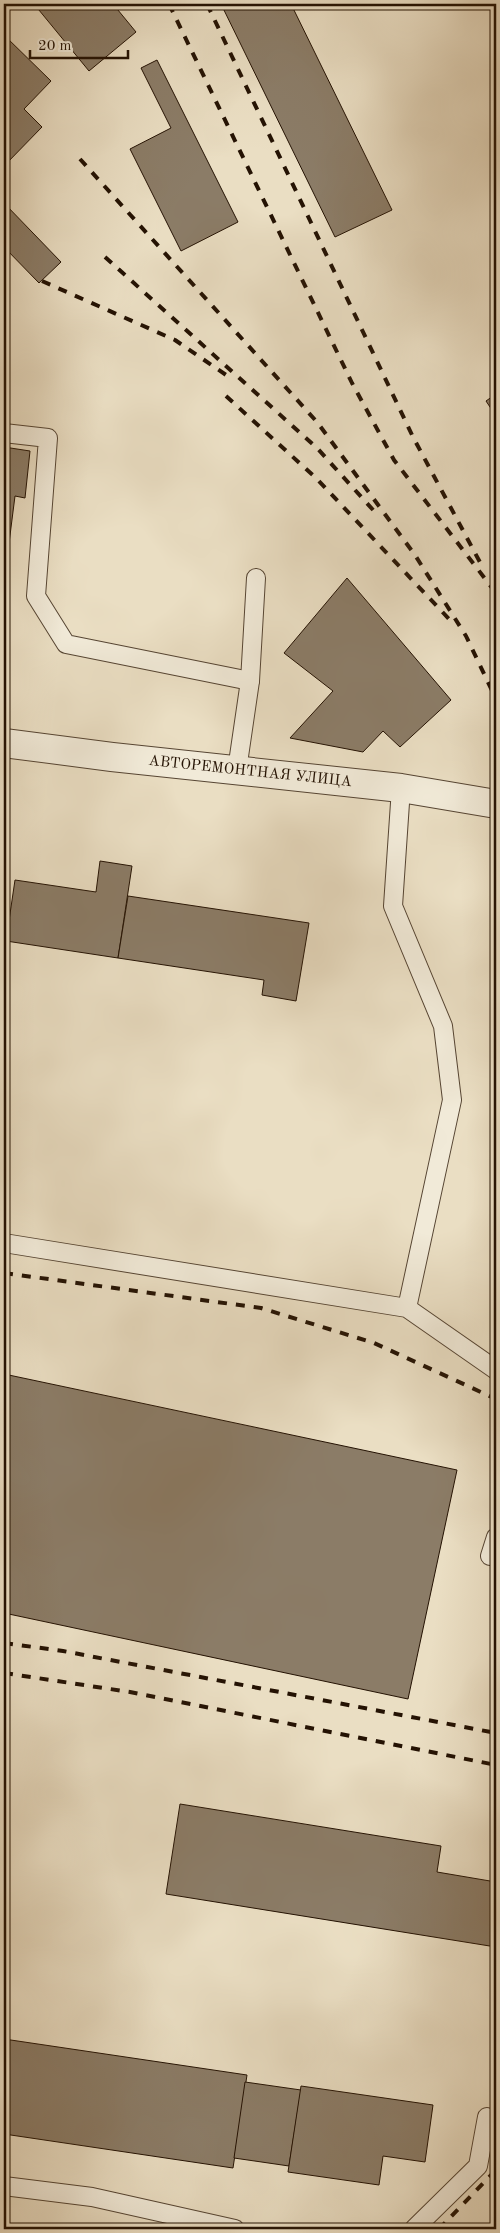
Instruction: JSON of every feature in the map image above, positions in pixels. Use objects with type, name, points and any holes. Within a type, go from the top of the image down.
[{"type":"street","name":"АВТОРЕМОНТНАЯ УЛИЦА","points":[[4,743],[112,757],[401,788],[496,804]]},
{"type":"lane","points":[[4,433],[48,438],[36,596],[66,644],[250,681]]},
{"type":"lane","points":[[237,770],[250,681],[256,578]]},
{"type":"lane","points":[[401,788],[393,906],[443,1026],[452,1100],[408,1308]]},
{"type":"lane","points":[[4,1243],[408,1308],[496,1370]]},
{"type":"lane","points":[[490,1556],[496,1536]]},
{"type":"lane","points":[[414,2229],[478,2166],[488,2116]]},
{"type":"lane","points":[[4,2186],[92,2197],[235,2229]]},
{"type":"building","points":[[34,4],[113,4],[136,32],[89,71]]},
{"type":"building","points":[[221,4],[291,4],[392,210],[335,237]]},
{"type":"building","points":[[4,35],[51,81],[24,109],[42,127],[4,166]]},
{"type":"building","points":[[157,60],[238,222],[181,251],[130,149],[171,128],[141,68]]},
{"type":"building","points":[[4,203],[61,262],[39,283],[4,247]]},
{"type":"building","points":[[496,394],[496,416],[486,401]]},
{"type":"building","points":[[4,447],[30,451],[25,498],[15,496],[7,559],[4,558]]},
{"type":"building","points":[[347,578],[451,700],[400,747],[383,731],[363,752],[290,738],[333,691],[284,653]]},
{"type":"building","points":[[100,861],[132,866],[118,958],[6,941],[15,880],[96,892]]},
{"type":"building","points":[[128,896],[309,923],[296,1001],[262,995],[264,980],[118,958]]},
{"type":"building","points":[[4,1374],[457,1470],[408,1699],[4,1613]]},
{"type":"building","points":[[180,1804],[441,1846],[437,1872],[496,1882],[496,1947],[166,1894]]},
{"type":"building","points":[[4,2039],[247,2075],[233,2168],[4,2134]]},
{"type":"building","points":[[245,2082],[301,2090],[289,2166],[234,2158]]},
{"type":"building","points":[[301,2086],[433,2105],[425,2162],[383,2156],[379,2185],[288,2172]]},
{"type":"railway","points":[[169,4],[352,383],[394,460],[496,593]]},
{"type":"railway","points":[[207,4],[413,437],[482,566]]},
{"type":"railway","points":[[80,159],[317,422],[415,555],[466,636],[496,699]]},
{"type":"railway","points":[[105,257],[317,448],[374,511]]},
{"type":"railway","points":[[42,281],[175,340],[232,379]]},
{"type":"railway","points":[[226,396],[316,478],[450,620]]},
{"type":"railway","points":[[4,1273],[261,1308],[374,1343],[496,1399]]},
{"type":"railway","points":[[4,1643],[63,1651],[496,1733]]},
{"type":"railway","points":[[4,1673],[130,1692],[496,1765]]},
{"type":"railway","points":[[439,2229],[496,2170]]}]
